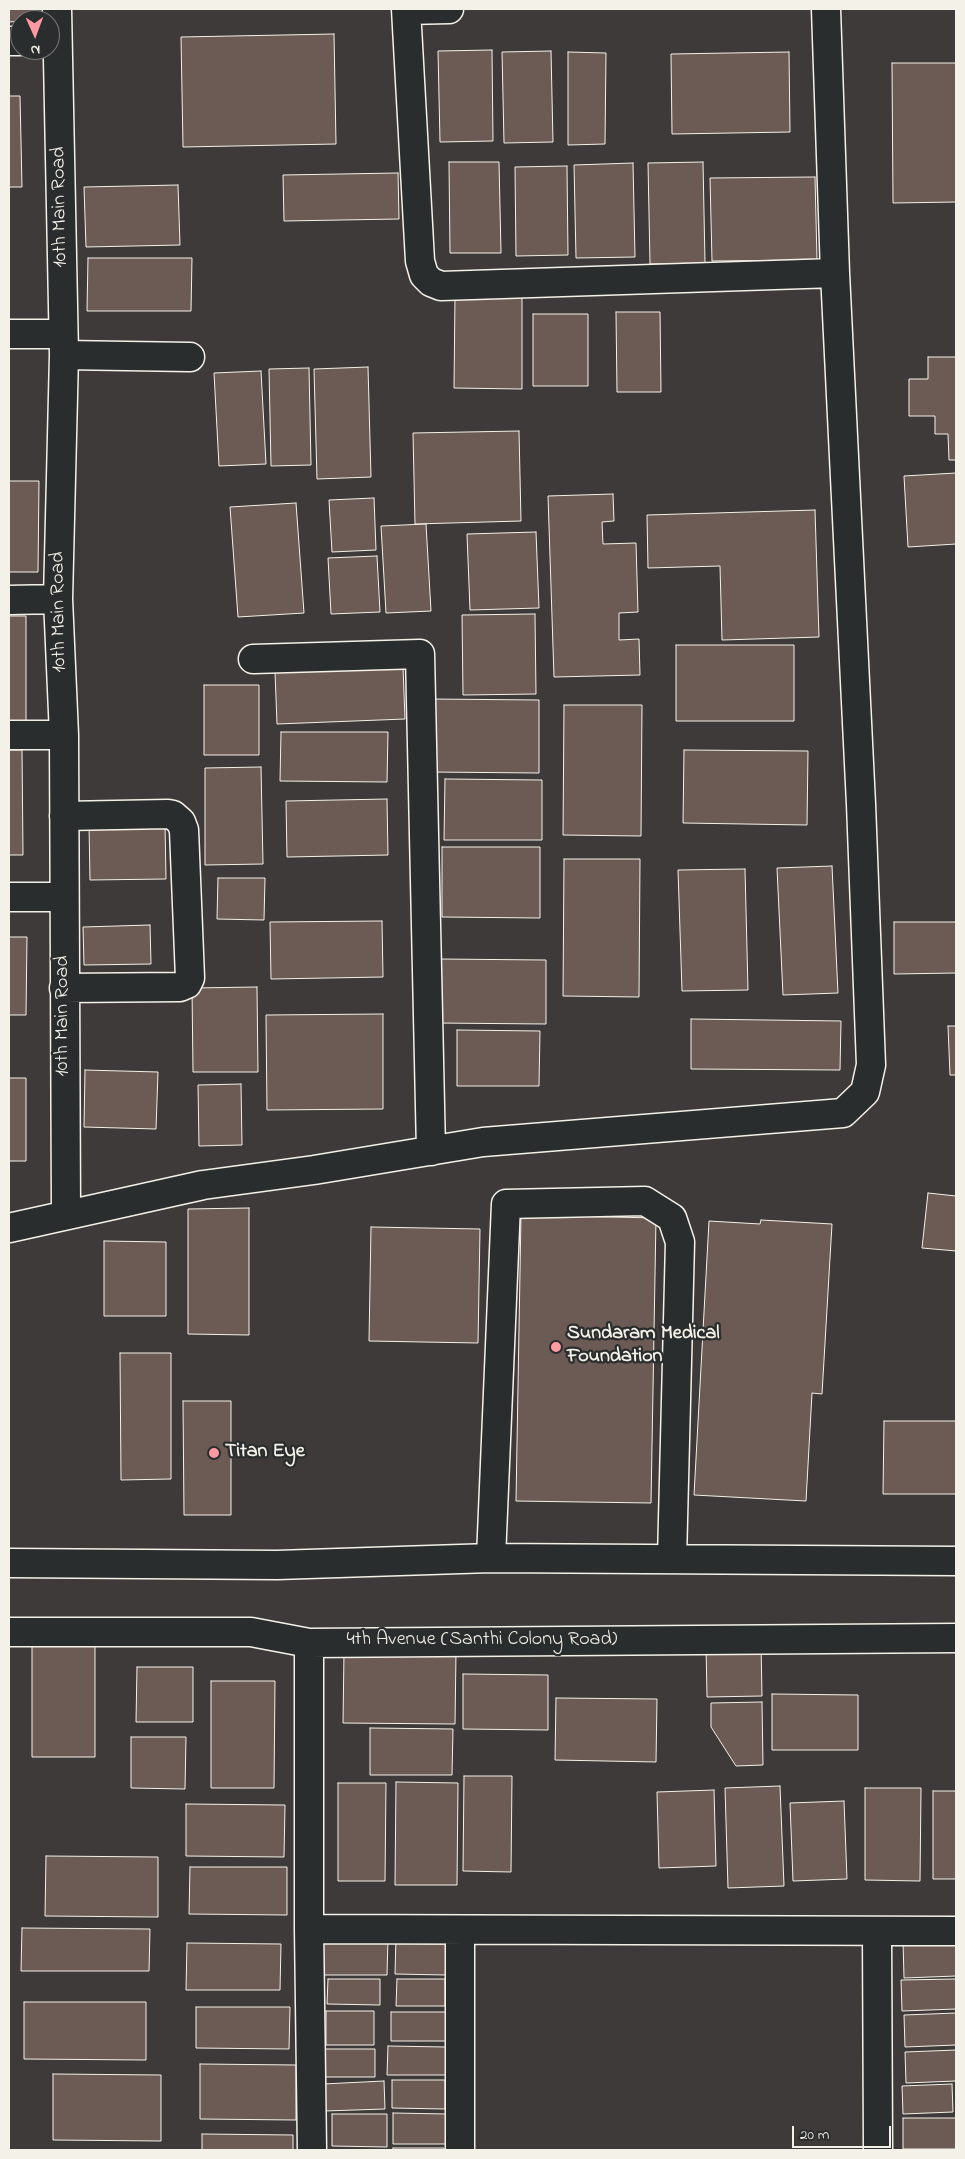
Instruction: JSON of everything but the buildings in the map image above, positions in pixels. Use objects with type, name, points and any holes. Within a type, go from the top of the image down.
[{"type":"street","points":[[449,9],[406,9],[420,261],[424,276],[431,282],[440,286],[835,272]]},
{"type":"street","points":[[9,1234],[66,1214],[203,1185],[483,1142],[843,1113],[865,1092],[871,1065],[862,804],[835,272],[826,9]]},
{"type":"street","name":"10th Main Road","points":[[54,60],[64,344],[58,600],[64,735],[66,1214]]},
{"type":"street","points":[[9,334],[64,344],[190,357]]},
{"type":"street","points":[[9,600],[58,600]]},
{"type":"street","points":[[253,659],[420,654],[431,1151]]},
{"type":"street","points":[[9,735],[64,735]]},
{"type":"street","points":[[64,816],[168,814],[173,815],[181,822],[184,830],[190,978],[187,984],[180,987],[64,988]]},
{"type":"street","points":[[9,897],[64,897]]},
{"type":"street","points":[[491,1558],[506,1204],[645,1201],[672,1218],[680,1242],[672,1559]]},
{"type":"street","points":[[9,1563],[277,1565],[491,1558],[956,1561]]},
{"type":"street","name":"4th Avenue (Santhi Colony Road)","points":[[9,1632],[251,1632],[309,1642],[956,1638]]},
{"type":"street","points":[[309,1642],[309,1929],[312,2150]]},
{"type":"street","points":[[309,1929],[956,1931]]},
{"type":"street","points":[[460,1930],[460,2150]]},
{"type":"street","points":[[877,1931],[878,2150]]},
{"type":"place","name":"Sundaram Medical Foundation","points":[[556,1347]]},
{"type":"place","name":"Titan Eye","points":[[214,1453]]}]
